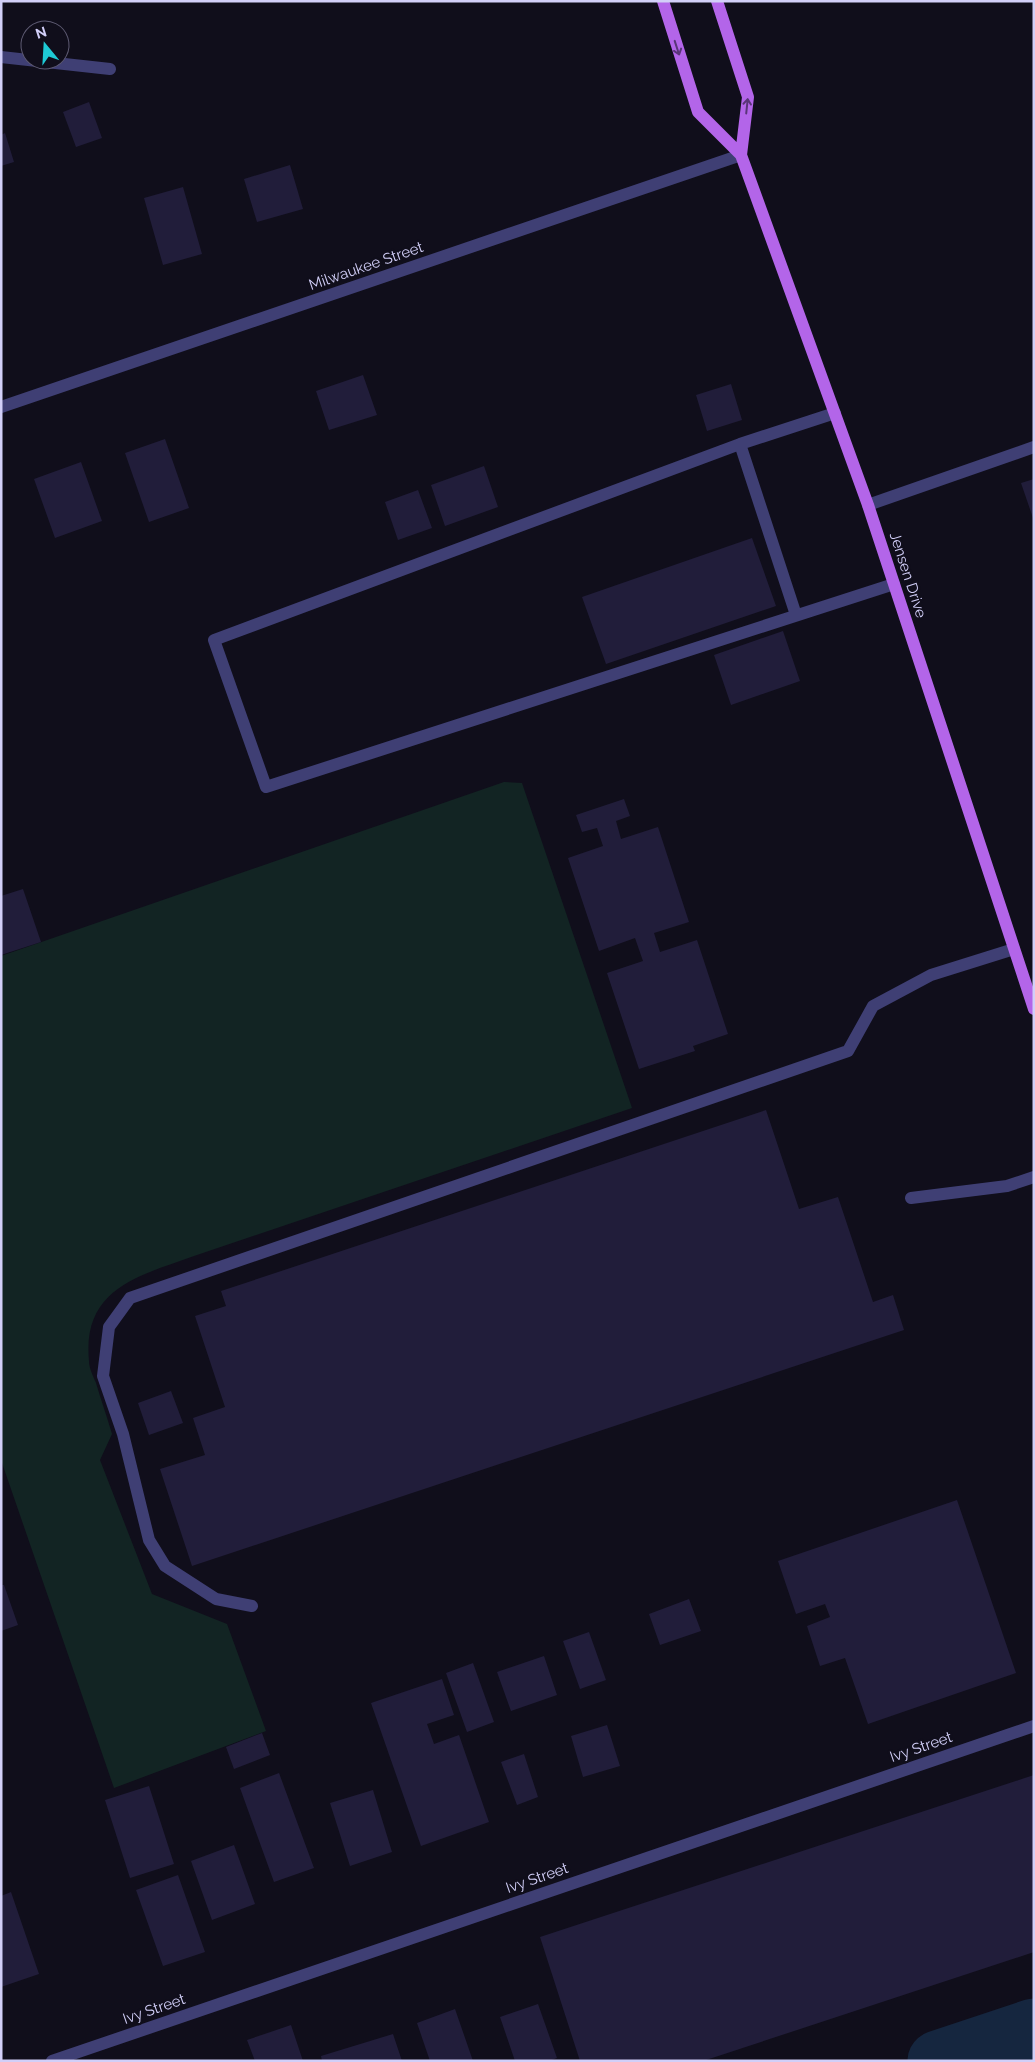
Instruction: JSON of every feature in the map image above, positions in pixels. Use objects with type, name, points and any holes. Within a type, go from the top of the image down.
[{"type":"main road","name":"Jensen Drive","points":[[662,1],[698,112],[741,155],[868,505],[1034,1009]]},
{"type":"main road","name":"Jensen Drive","points":[[717,1],[748,97],[741,155]]},
{"type":"street","points":[[1,57],[110,69]]},
{"type":"street","name":"Milwaukee Street","points":[[1,407],[741,155]]},
{"type":"street","points":[[835,412],[740,444],[214,640],[266,787],[894,584]]},
{"type":"street","points":[[740,444],[796,616]]},
{"type":"street","points":[[868,505],[1034,447]]},
{"type":"street","points":[[252,1606],[216,1599],[165,1566],[149,1540],[123,1434],[104,1376],[109,1327],[130,1298],[848,1051],[873,1006],[931,975],[1014,949]]},
{"type":"street","points":[[911,1198],[1008,1186],[1034,1177]]},
{"type":"street","name":"Ivy Street","points":[[52,2061],[1034,1726]]},
{"type":"shaded area","points":[[504,782],[522,783],[632,1108],[153,1271],[118,1289],[105,1301],[95,1317],[89,1336],[91,1372],[112,1434],[100,1460],[152,1594],[227,1624],[266,1731],[114,1788],[1,1460],[1,956]]},
{"type":"building","points":[[89,102],[102,138],[76,147],[63,112]]},
{"type":"building","points":[[5,133],[14,162],[1,166],[1,135]]},
{"type":"building","points":[[290,165],[303,209],[257,222],[244,179]]},
{"type":"building","points":[[183,187],[202,254],[163,265],[144,198]]},
{"type":"building","points":[[363,375],[377,415],[329,430],[316,391]]},
{"type":"building","points":[[731,384],[742,420],[707,431],[696,395]]},
{"type":"building","points":[[165,439],[189,508],[149,522],[125,453]]},
{"type":"building","points":[[81,462],[102,521],[55,538],[34,479]]},
{"type":"building","points":[[484,466],[498,507],[445,526],[431,485]]},
{"type":"building","points":[[1034,479],[1034,518],[1033,518],[1021,483]]},
{"type":"building","points":[[418,490],[432,528],[398,540],[385,502]]},
{"type":"building","points":[[752,538],[776,606],[606,664],[582,597]]},
{"type":"building","points":[[783,631],[800,681],[731,705],[714,655]]},
{"type":"building","points":[[624,799],[630,816],[616,821],[621,839],[658,827],[689,922],[654,933],[660,952],[697,940],[728,1034],[693,1046],[695,1051],[639,1069],[607,973],[643,961],[635,938],[599,951],[568,858],[603,846],[597,828],[582,832],[576,815]]},
{"type":"building","points":[[23,889],[41,942],[1,955],[1,896]]},
{"type":"building","points":[[766,1110],[799,1209],[838,1197],[873,1302],[893,1295],[904,1330],[192,1566],[160,1469],[205,1455],[193,1418],[225,1407],[195,1316],[226,1306],[221,1291]]},
{"type":"building","points":[[171,1391],[183,1423],[149,1435],[138,1403]]},
{"type":"building","points":[[957,1500],[1016,1673],[868,1724],[845,1658],[820,1666],[807,1626],[830,1617],[825,1604],[796,1614],[778,1561]]},
{"type":"building","points":[[1,1585],[4,1585],[18,1625],[1,1631]]},
{"type":"building","points":[[689,1599],[701,1631],[660,1645],[649,1614]]},
{"type":"building","points":[[589,1632],[606,1680],[580,1689],[563,1641]]},
{"type":"building","points":[[544,1656],[557,1695],[511,1711],[497,1672]]},
{"type":"building","points":[[473,1663],[494,1722],[467,1732],[446,1673]]},
{"type":"building","points":[[442,1679],[454,1715],[427,1724],[434,1744],[459,1735],[489,1822],[421,1846],[371,1703]]},
{"type":"building","points":[[607,1725],[620,1766],[583,1777],[571,1736]]},
{"type":"building","points":[[262,1733],[270,1755],[234,1769],[226,1747]]},
{"type":"building","points":[[524,1754],[538,1797],[517,1805],[501,1762]]},
{"type":"building","points":[[279,1773],[314,1868],[274,1882],[240,1788]]},
{"type":"building","points":[[1034,1775],[1034,1952],[703,2061],[580,2061],[540,1937]]},
{"type":"building","points":[[149,1786],[174,1864],[130,1878],[105,1800]]},
{"type":"building","points":[[373,1790],[392,1852],[350,1866],[330,1803]]},
{"type":"building","points":[[234,1845],[255,1904],[212,1920],[191,1861]]},
{"type":"building","points":[[178,1875],[205,1952],[163,1966],[136,1890]]},
{"type":"building","points":[[11,1892],[39,1974],[1,1987],[1,1896]]},
{"type":"building","points":[[538,2004],[557,2058],[549,2061],[515,2061],[500,2017]]},
{"type":"building","points":[[455,2009],[473,2061],[430,2061],[417,2023]]},
{"type":"building","points":[[291,2025],[303,2061],[255,2061],[247,2040]]},
{"type":"building","points":[[393,2034],[402,2061],[322,2061],[321,2056]]},
{"type":"waterway","points":[[938,2061],[1034,2029]]}]
